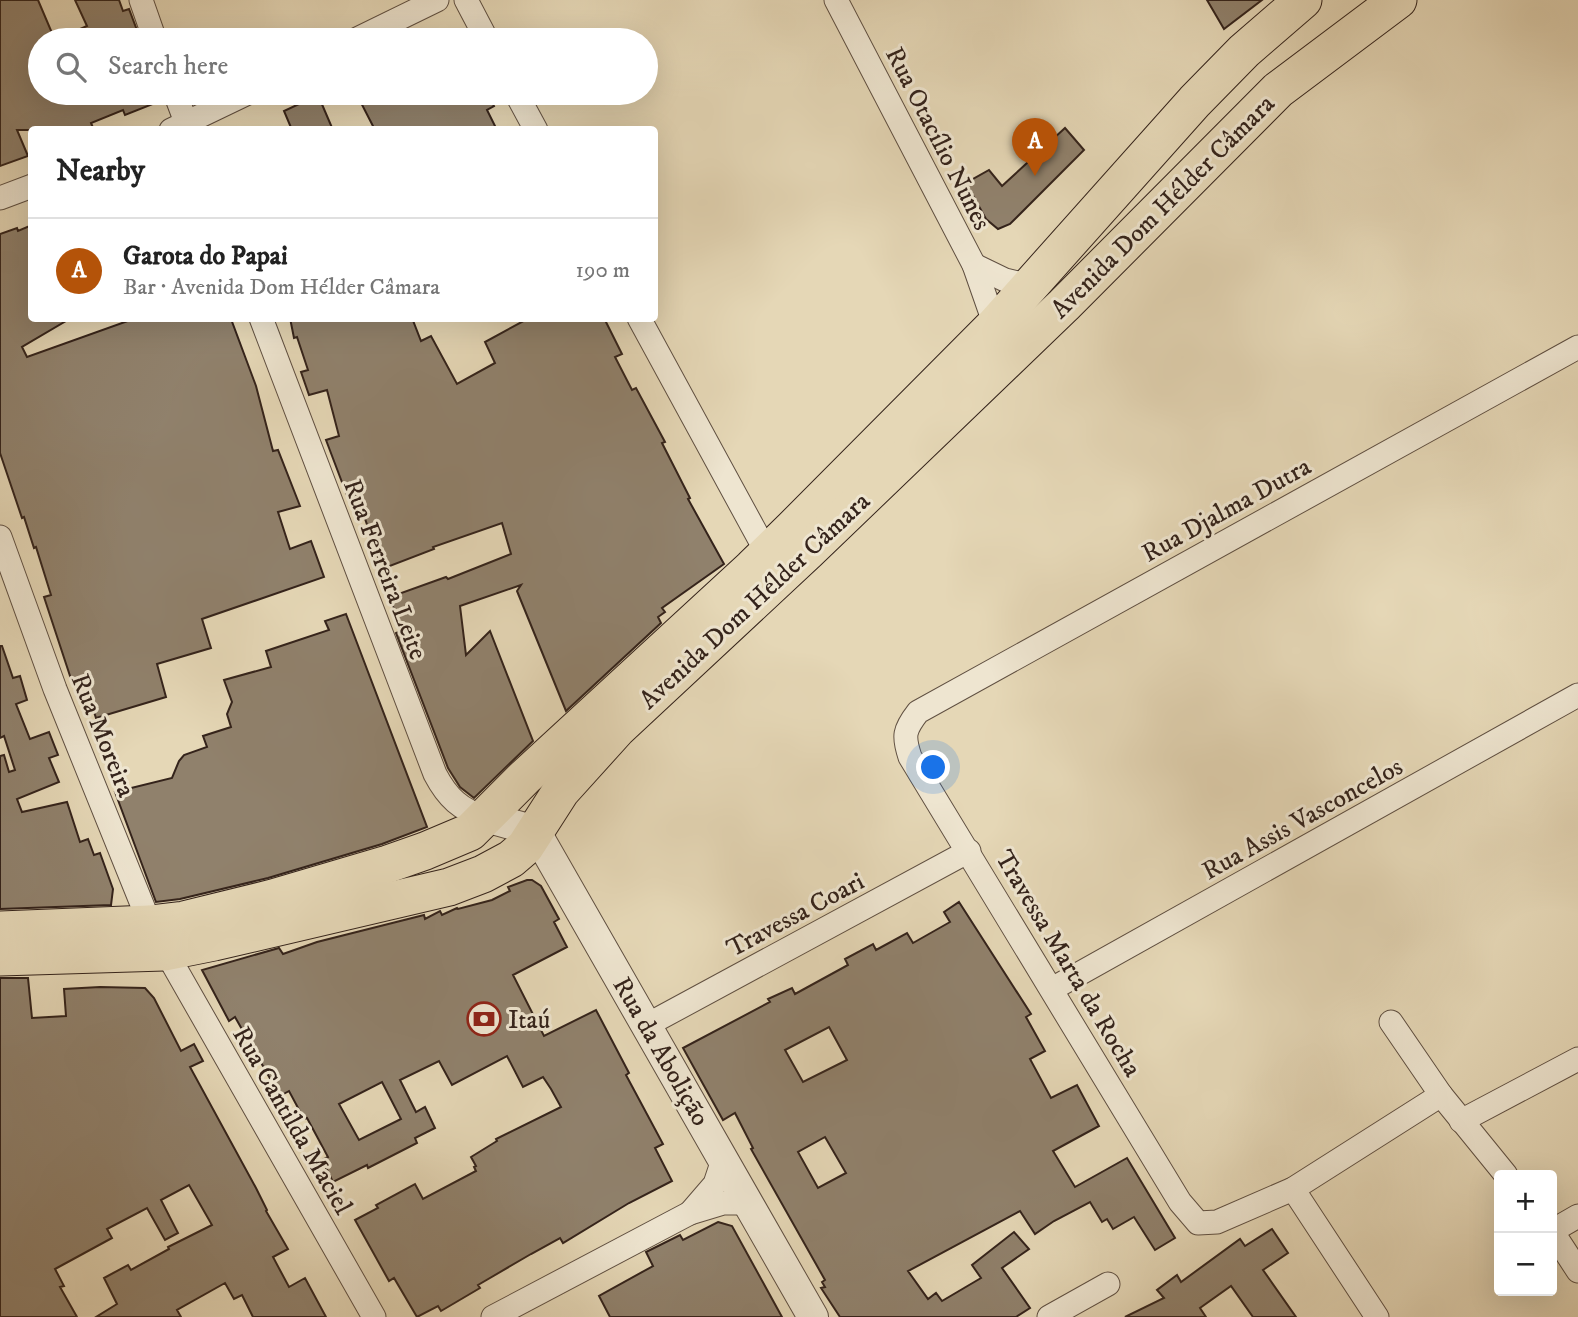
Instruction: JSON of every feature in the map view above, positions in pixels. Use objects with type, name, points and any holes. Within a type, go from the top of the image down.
[{"type":"main road","name":"Avenida Dom Hélder Câmara","points":[[0,957],[157,938],[184,920],[273,898],[388,864],[425,852],[470,832],[525,777],[767,554],[995,325],[1154,146],[1244,51],[1303,0]]},
{"type":"main road","name":"Avenida Dom Hélder Câmara","points":[[0,930],[214,942],[449,887],[483,874],[511,859],[525,847],[561,791],[617,729],[808,551],[1044,324],[1278,90],[1398,0]]},
{"type":"main road","points":[[1244,51],[1260,52],[1276,61],[1281,79],[1278,90]]},
{"type":"street","points":[[141,0],[152,28]]},
{"type":"street","points":[[380,28],[437,0]]},
{"type":"street","points":[[466,0],[481,28]]},
{"type":"street","name":"Rua Otacílio Nunes","points":[[836,0],[974,265],[995,325]]},
{"type":"street","points":[[177,105],[182,126]]},
{"type":"street","points":[[184,126],[225,105]]},
{"type":"street","points":[[522,105],[534,126]]},
{"type":"street","points":[[0,198],[28,188]]},
{"type":"street","name":"Rua Otacílio Nunes","points":[[974,265],[1005,280],[1031,286]]},
{"type":"street","name":"Rua Ferreira Leite","points":[[263,322],[435,774],[453,801],[472,814],[486,817]]},
{"type":"street","points":[[641,322],[767,554]]},
{"type":"street","name":"Rua Djalma Dutra","points":[[907,726],[918,712],[1578,347]]},
{"type":"street","name":"Rua Moreira","points":[[0,537],[55,689],[157,938]]},
{"type":"street","name":"Rua Assis Vasconcelos","points":[[1052,989],[1578,695]]},
{"type":"street","name":"Travessa Marta da Rocha","points":[[907,726],[905,742],[909,757],[1180,1202],[1198,1223],[1217,1222],[1293,1189]]},
{"type":"street","points":[[486,817],[535,831]]},
{"type":"street","name":"Rua da Abolição","points":[[535,831],[813,1317]]},
{"type":"street","name":"Travessa Coari","points":[[647,1025],[969,852]]},
{"type":"street","name":"Rua Cantilda Maciel","points":[[157,938],[374,1317]]},
{"type":"street","points":[[1391,1022],[1441,1095],[1502,1170]]},
{"type":"street","points":[[1461,1121],[1578,1059]]},
{"type":"street","points":[[1377,1317],[1293,1189],[1441,1095]]},
{"type":"street","points":[[690,1213],[715,1184],[723,1160]]},
{"type":"street","points":[[493,1317],[690,1213],[723,1203],[748,1203]]},
{"type":"street","points":[[1557,1228],[1578,1216]]},
{"type":"street","points":[[1553,1233],[1578,1271]]},
{"type":"street","points":[[1049,1317],[1108,1284]]},
{"type":"building","points":[[0,0],[38,0],[50,28],[28,28],[28,105],[150,105],[125,115],[123,110],[91,123],[92,126],[28,126],[28,130],[17,130],[28,156],[0,166]]},
{"type":"building","points":[[75,0],[119,0],[123,11],[129,9],[136,28],[82,28],[87,26]]},
{"type":"building","points":[[1207,0],[1262,0],[1224,29]]},
{"type":"building","points":[[297,105],[322,105],[331,126],[290,126],[284,111]]},
{"type":"building","points":[[362,105],[494,106],[487,110],[495,126],[373,126]]},
{"type":"building","points":[[1065,128],[1084,150],[1010,224],[998,229],[986,219],[966,183],[989,170],[1002,186]]},
{"type":"building","points":[[28,227],[28,322],[64,322],[22,347],[27,357],[125,322],[232,322],[256,386],[273,451],[278,450],[300,506],[278,512],[290,549],[311,541],[324,577],[202,619],[211,648],[157,664],[166,697],[96,718],[84,681],[73,685],[44,597],[51,595],[36,547],[34,548],[24,517],[22,518],[0,453],[0,234],[17,228],[18,231]]},
{"type":"building","points":[[291,322],[414,322],[421,341],[431,336],[457,384],[495,363],[485,342],[522,322],[606,322],[622,354],[615,357],[632,390],[636,388],[665,442],[662,443],[690,498],[688,499],[724,564],[662,608],[665,612],[658,617],[661,623],[566,711],[517,591],[521,585],[460,606],[466,655],[490,631],[533,741],[474,798],[460,787],[448,768],[396,633],[401,631],[390,597],[446,577],[448,579],[511,554],[502,523],[433,547],[434,549],[382,569],[357,495],[348,498],[326,440],[339,436],[327,390],[309,395],[301,372],[308,370],[297,337],[294,338]]},
{"type":"building","points":[[346,614],[427,827],[382,844],[268,878],[156,902],[115,792],[172,778],[184,755],[207,747],[203,736],[231,727],[227,714],[232,702],[224,680],[271,667],[266,651],[329,630],[325,621]]},
{"type":"building","points":[[0,646],[13,678],[20,676],[27,700],[16,704],[30,739],[49,732],[58,755],[49,758],[59,782],[17,799],[22,812],[67,802],[80,842],[88,839],[94,855],[100,853],[113,889],[111,905],[0,909],[0,756],[4,755],[9,772],[15,770],[4,736],[0,738]]},
{"type":"building","points":[[527,880],[541,886],[559,919],[554,922],[567,947],[513,975],[544,1036],[596,1010],[629,1073],[626,1075],[663,1144],[655,1148],[672,1181],[629,1203],[563,1243],[560,1238],[531,1254],[478,1285],[480,1288],[441,1311],[438,1306],[417,1317],[394,1278],[389,1281],[355,1220],[415,1184],[423,1199],[476,1171],[471,1157],[497,1141],[496,1139],[561,1107],[551,1089],[543,1077],[523,1087],[507,1056],[452,1085],[439,1061],[400,1080],[416,1112],[425,1107],[435,1128],[415,1138],[417,1143],[333,1182],[322,1160],[328,1157],[307,1118],[304,1119],[289,1091],[280,1096],[235,1017],[229,1021],[202,970],[279,948],[283,954],[317,942],[424,915],[425,919],[440,911],[442,915],[457,908],[492,900],[510,891],[508,887]],"holes":[[[382,1082],[401,1119],[359,1140],[339,1104]]]},
{"type":"building","points":[[959,902],[1031,1014],[1026,1017],[1045,1051],[1030,1059],[1051,1098],[1077,1085],[1099,1126],[1053,1151],[1075,1187],[1127,1158],[1175,1238],[1155,1250],[1134,1217],[1113,1229],[1107,1219],[1102,1222],[1090,1202],[1035,1234],[1020,1211],[908,1271],[928,1299],[936,1293],[942,1301],[981,1278],[972,1265],[1014,1232],[1029,1249],[1002,1268],[1030,1308],[1016,1317],[840,1317],[821,1288],[825,1287],[822,1282],[825,1280],[751,1149],[753,1148],[735,1113],[723,1120],[683,1048],[770,1002],[768,999],[792,988],[795,994],[848,965],[845,959],[873,944],[876,950],[907,933],[913,943],[950,922],[944,912]],"holes":[[[829,1027],[847,1060],[803,1082],[785,1050]],[[825,1137],[846,1173],[818,1188],[798,1152]]]},
{"type":"building","points":[[0,978],[28,978],[32,1018],[66,1016],[64,989],[145,988],[154,998],[181,1051],[194,1044],[203,1061],[190,1067],[288,1249],[273,1257],[289,1287],[305,1278],[326,1317],[253,1317],[242,1295],[234,1299],[225,1283],[177,1310],[181,1317],[96,1317],[117,1304],[104,1278],[128,1265],[131,1270],[169,1249],[168,1247],[212,1225],[189,1185],[161,1200],[178,1233],[165,1240],[147,1208],[107,1229],[112,1238],[55,1269],[64,1286],[60,1287],[77,1317],[0,1317]]},
{"type":"building","points":[[718,1222],[732,1226],[782,1317],[610,1317],[599,1296],[653,1266],[646,1252],[680,1235],[683,1240]]},
{"type":"building","points":[[1272,1229],[1288,1253],[1263,1270],[1296,1317],[1253,1317],[1231,1286],[1200,1308],[1206,1317],[1125,1317],[1164,1298],[1157,1290],[1177,1275],[1181,1282],[1240,1239],[1245,1246]]},
{"type":"place","name":"Garota do Papai","points":[[1035,176]]},
{"type":"place","name":"Itaú","points":[[484,1019]]}]
